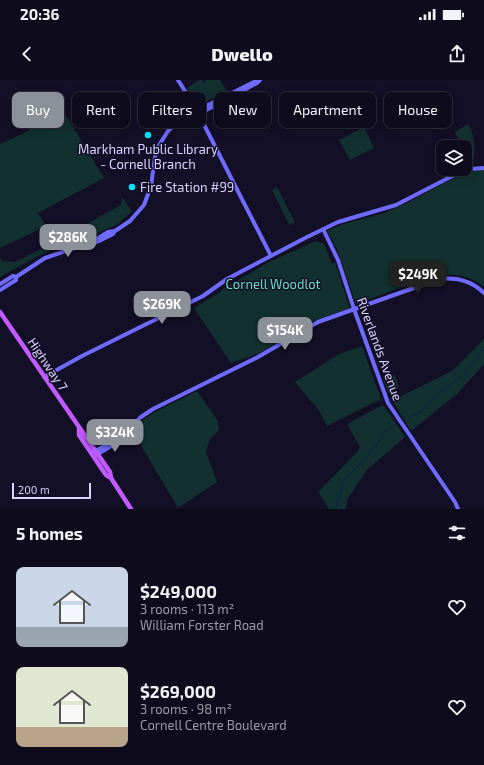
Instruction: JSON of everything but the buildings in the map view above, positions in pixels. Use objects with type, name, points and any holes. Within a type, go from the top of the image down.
[{"type":"main road","name":"Highway 7","points":[[0,312],[79,428],[80,435],[94,453],[106,474],[111,478],[131,509]]},
{"type":"street","points":[[178,80],[186,92]]},
{"type":"street","points":[[206,108],[241,92],[257,83],[259,80]]},
{"type":"street","points":[[0,284],[14,276],[16,277],[49,257],[101,240],[113,234],[130,221],[144,204],[151,186],[158,147],[168,131],[172,128]]},
{"type":"street","points":[[206,128],[271,256]]},
{"type":"street","points":[[44,377],[208,293],[227,279],[323,229],[338,222],[396,205],[462,171],[484,168]]},
{"type":"street","name":"Riverlands Avenue","points":[[323,229],[338,260],[388,403],[455,502],[458,509]]},
{"type":"street","points":[[0,290],[16,280],[16,277]]},
{"type":"street","points":[[94,453],[116,441],[142,416],[153,409],[263,354],[318,322],[429,282],[443,279],[464,281],[475,286],[484,293]]},
{"type":"green space","points":[[199,80],[202,80],[204,83],[206,80],[220,80],[227,91],[214,92],[214,98],[206,102],[206,92],[190,92],[187,88]]},
{"type":"green space","points":[[64,112],[72,128],[74,128],[104,178],[38,213],[46,226],[0,248],[0,144],[32,128],[64,128]]},
{"type":"green space","points":[[468,124],[471,129],[474,144],[473,165],[472,140],[459,140],[455,132]]},
{"type":"green space","points":[[364,128],[374,148],[350,160],[339,140]]},
{"type":"green space","points":[[484,169],[484,287],[471,279],[458,275],[437,275],[356,304],[337,249],[327,231],[340,225],[384,213],[407,203],[457,176],[472,176],[472,171]]},
{"type":"green space","points":[[277,187],[295,222],[289,225],[272,190]]},
{"type":"green space","points":[[122,197],[132,211],[118,224],[38,256],[0,277],[0,257],[2,261],[15,262],[79,230],[121,205]]},
{"type":"green space","name":"Cornell Woodlot","points":[[316,241],[324,244],[332,264],[335,262],[350,308],[311,322],[260,353],[231,363],[194,308],[269,262]]},
{"type":"green space","points":[[484,339],[484,364],[457,394],[411,431],[393,402],[403,395],[452,371]]},
{"type":"green space","points":[[362,346],[381,399],[327,426],[320,412],[295,382],[339,354]]},
{"type":"green space","points":[[395,375],[399,387],[390,393],[388,392],[383,379]]},
{"type":"green space","points":[[197,391],[218,421],[219,430],[210,439],[206,452],[217,482],[178,508],[133,432],[143,420],[153,413]]},
{"type":"green space","points":[[383,405],[405,437],[367,470],[347,500],[346,509],[329,509],[318,492],[358,451],[360,447],[348,426],[349,423]]},
{"type":"waterway","points":[[409,418],[424,409],[442,391],[465,374],[478,355],[484,350]]},
{"type":"waterway","points":[[336,509],[343,482],[377,445],[383,434],[391,427]]},
{"type":"place","name":"Markham Public Library - Cornell Branch","points":[[148,135]]},
{"type":"place","name":"Fire Station #99","points":[[132,187]]}]
